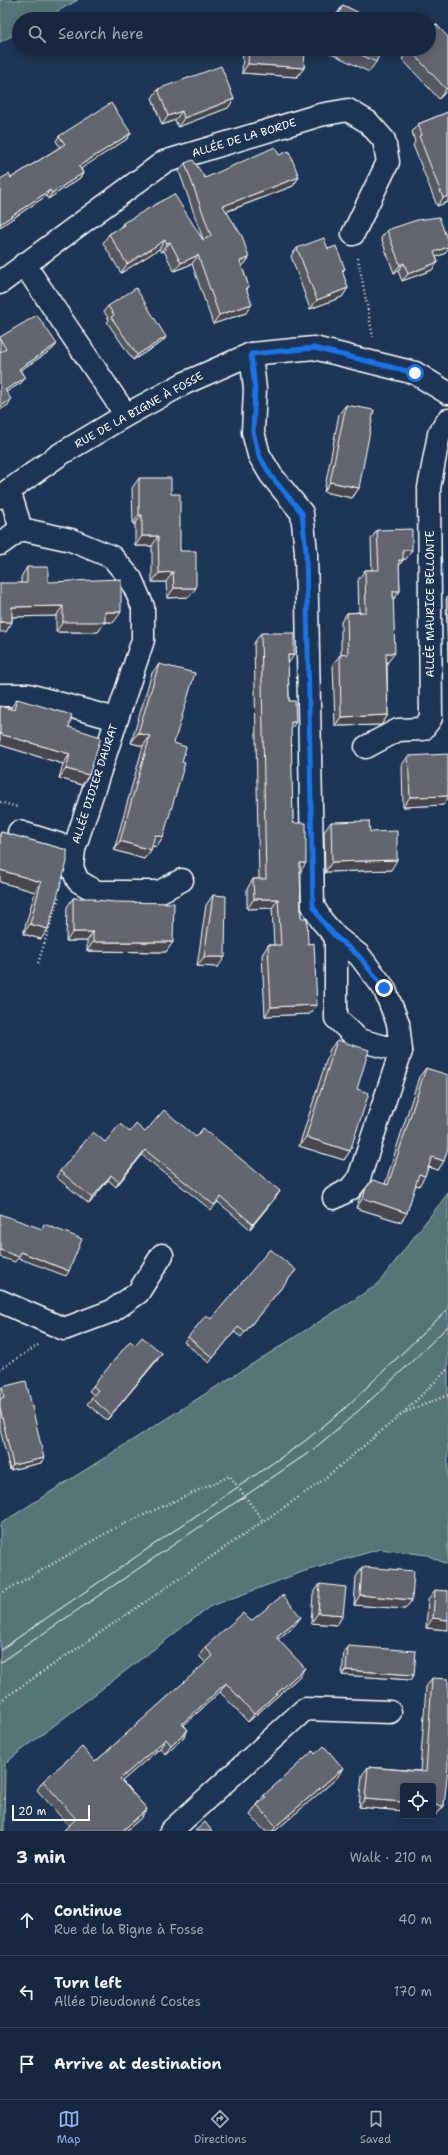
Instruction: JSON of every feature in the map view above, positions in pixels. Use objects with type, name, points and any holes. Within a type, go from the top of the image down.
[{"type":"street","name":"ALLÉE DE LA BORDE","points":[[0,283],[164,162],[320,115],[348,110],[368,122],[384,140],[388,162],[353,234]]},
{"type":"street","points":[[24,264],[126,415]]},
{"type":"street","name":"RUE DE LA BIGNE À FOSSE","points":[[4,493],[59,455],[126,415],[185,382],[251,354],[314,348],[415,373],[448,393]]},
{"type":"street","points":[[251,354],[255,389],[253,432],[259,455],[271,476],[302,513],[306,552],[313,906],[322,921],[336,937],[359,956],[384,988],[398,1023],[401,1051],[359,1178],[350,1189],[334,1198]]},
{"type":"street","name":"ALLÉE MAURICE BELLONTE","points":[[366,747],[398,730],[423,729],[431,718],[430,488],[439,434],[448,420]]},
{"type":"street","points":[[0,544],[21,529],[4,493]]},
{"type":"street","name":"ALLÉE DIDIER DAURAT","points":[[19,832],[73,858],[116,719],[143,640],[142,607],[131,579],[112,557],[71,540],[21,529]]},
{"type":"street","name":"ALLÉE DIDIER DAURAT","points":[[0,695],[29,695],[116,719]]},
{"type":"street","points":[[73,858],[78,881],[98,892],[159,892],[182,880]]},
{"type":"street","points":[[336,937],[336,1018],[359,1040],[401,1051]]},
{"type":"street","points":[[0,1301],[64,1329],[112,1311],[138,1293],[162,1255]]},
{"type":"street","points":[[171,1831],[305,1709],[390,1712]]},
{"type":"path","points":[[353,234],[378,363]]},
{"type":"path","points":[[38,963],[64,879],[73,858]]},
{"type":"path","points":[[0,1369],[64,1329]]},
{"type":"path","points":[[0,1701],[318,1484],[403,1412],[448,1369]]},
{"type":"path","points":[[403,1412],[448,1396]]},
{"type":"path","points":[[0,1594],[115,1528],[230,1476],[263,1521]]},
{"type":"green space","points":[[0,0],[78,0],[56,12],[12,12],[12,36],[0,42]]},
{"type":"green space","points":[[448,1193],[448,1565],[427,1555],[380,1549],[302,1572],[209,1607],[5,1763],[4,1831],[0,1831],[0,1524],[377,1285]]},
{"type":"building","points":[[343,5],[357,12],[340,12]]},
{"type":"building","points":[[436,24],[448,37],[448,87],[446,89],[415,56],[436,56]]},
{"type":"building","points":[[249,56],[305,56],[304,68],[248,64]]},
{"type":"building","points":[[364,56],[379,56],[376,62]]},
{"type":"building","points":[[221,66],[234,99],[184,118],[182,111],[168,116],[158,89]]},
{"type":"building","points":[[111,103],[131,133],[79,166],[83,173],[52,193],[50,190],[0,224],[0,179],[9,174],[11,178],[65,144],[59,136]]},
{"type":"building","points":[[448,112],[448,196],[443,198],[419,136],[422,135],[418,124]]},
{"type":"building","points":[[275,147],[279,155],[289,151],[299,177],[223,206],[242,236],[249,258],[240,261],[249,287],[246,288],[252,304],[219,315],[198,255],[181,263],[170,242],[167,243],[165,240],[127,264],[109,234],[124,225],[123,223],[174,194],[203,240],[211,236],[185,163],[193,160],[205,178]]},
{"type":"building","points":[[439,217],[448,242],[448,247],[434,252],[438,262],[408,274],[404,263],[400,265],[387,230],[417,220]]},
{"type":"building","points":[[324,238],[328,249],[336,246],[345,269],[342,270],[348,288],[317,300],[297,248]]},
{"type":"building","points":[[136,288],[166,337],[137,355],[111,317],[114,315],[108,306]]},
{"type":"building","points":[[37,315],[57,344],[19,369],[25,378],[5,390],[11,399],[0,407],[0,352],[6,349],[0,337]]},
{"type":"building","points":[[346,405],[374,410],[359,488],[330,482]]},
{"type":"building","points":[[139,478],[171,478],[171,494],[180,494],[180,551],[196,551],[196,588],[174,588],[173,572],[159,573],[158,536],[142,536],[142,515],[139,515]]},
{"type":"building","points":[[412,529],[412,550],[403,550],[403,560],[399,560],[400,591],[393,591],[395,653],[386,653],[388,715],[341,717],[340,655],[348,654],[347,613],[366,612],[365,570],[379,570],[377,530]]},
{"type":"building","points":[[27,567],[48,567],[48,582],[121,579],[121,612],[105,612],[105,622],[63,622],[63,606],[12,607],[12,622],[0,622],[0,583],[27,583]]},
{"type":"building","points":[[261,633],[294,633],[294,655],[288,655],[289,701],[295,701],[296,722],[291,722],[293,823],[306,823],[306,863],[300,863],[301,918],[307,918],[308,944],[314,943],[317,1005],[271,1007],[268,945],[281,945],[278,899],[254,899],[253,879],[266,879]]},
{"type":"building","points":[[159,664],[195,673],[174,743],[186,747],[182,762],[185,763],[163,837],[155,835],[151,850],[120,841],[150,736],[138,733]]},
{"type":"building","points":[[17,699],[72,715],[69,727],[101,737],[89,775],[66,769],[70,754],[0,734],[0,706],[14,710]]},
{"type":"building","points":[[448,754],[448,796],[410,797],[408,756]]},
{"type":"building","points":[[369,821],[370,832],[397,831],[397,860],[332,862],[331,822]]},
{"type":"building","points":[[1,832],[67,850],[67,862],[48,929],[30,924],[41,882],[0,870]]},
{"type":"building","points":[[213,895],[226,896],[225,957],[204,957]]},
{"type":"building","points":[[73,898],[95,898],[95,900],[115,902],[174,903],[173,942],[93,942],[93,932],[73,932]]},
{"type":"building","points":[[337,1040],[369,1050],[357,1089],[369,1093],[350,1151],[306,1137]]},
{"type":"building","points":[[426,1068],[448,1075],[448,1148],[444,1161],[432,1157],[425,1176],[419,1174],[407,1213],[363,1198],[366,1188],[373,1180],[388,1185]]},
{"type":"building","points":[[164,1110],[196,1137],[203,1128],[280,1191],[253,1224],[221,1197],[214,1205],[145,1150],[119,1182],[111,1175],[92,1198],[60,1171],[93,1132],[105,1142],[120,1124],[130,1132],[136,1124],[145,1132]]},
{"type":"building","points":[[0,1214],[42,1229],[44,1224],[82,1239],[69,1271],[21,1252],[19,1257],[0,1250]]},
{"type":"building","points":[[270,1249],[296,1270],[245,1332],[238,1327],[213,1358],[188,1337],[206,1315],[211,1319]]},
{"type":"building","points":[[142,1337],[162,1353],[111,1415],[91,1398],[98,1390],[93,1386],[130,1341],[135,1345]]},
{"type":"building","points":[[26,1381],[44,1458],[13,1465],[0,1408],[0,1399],[4,1398],[2,1387]]},
{"type":"building","points":[[362,1567],[414,1571],[412,1600],[360,1595]]},
{"type":"building","points":[[320,1584],[346,1587],[343,1615],[318,1613]]},
{"type":"building","points":[[435,1590],[448,1591],[448,1620],[433,1618]]},
{"type":"building","points":[[283,1595],[301,1617],[276,1637],[305,1668],[254,1714],[226,1683],[182,1724],[188,1730],[171,1745],[166,1739],[120,1779],[147,1809],[122,1831],[63,1831],[76,1819],[43,1781],[82,1747],[95,1762],[213,1656],[205,1647],[243,1613],[251,1621]]},
{"type":"building","points":[[348,1646],[416,1651],[414,1675],[346,1670]]},
{"type":"building","points":[[432,1678],[448,1679],[448,1767],[444,1806],[436,1805],[436,1783],[400,1783],[400,1802],[365,1799],[368,1767],[426,1772]]},
{"type":"building","points":[[324,1746],[343,1768],[276,1826],[257,1805],[266,1798],[264,1795],[313,1751],[315,1754]]},
{"type":"building","points":[[205,1822],[212,1831],[195,1831]]},
{"type":"tram line","points":[[0,1650],[305,1441],[343,1410],[448,1309]]},
{"type":"tram line","points":[[0,1663],[311,1451],[415,1359],[448,1326]]},
{"type":"route","points":[[384,988],[359,956],[336,937],[322,921],[313,906],[306,552],[302,513],[271,476],[259,455],[253,432],[255,389],[251,354],[314,348],[415,373]]}]
